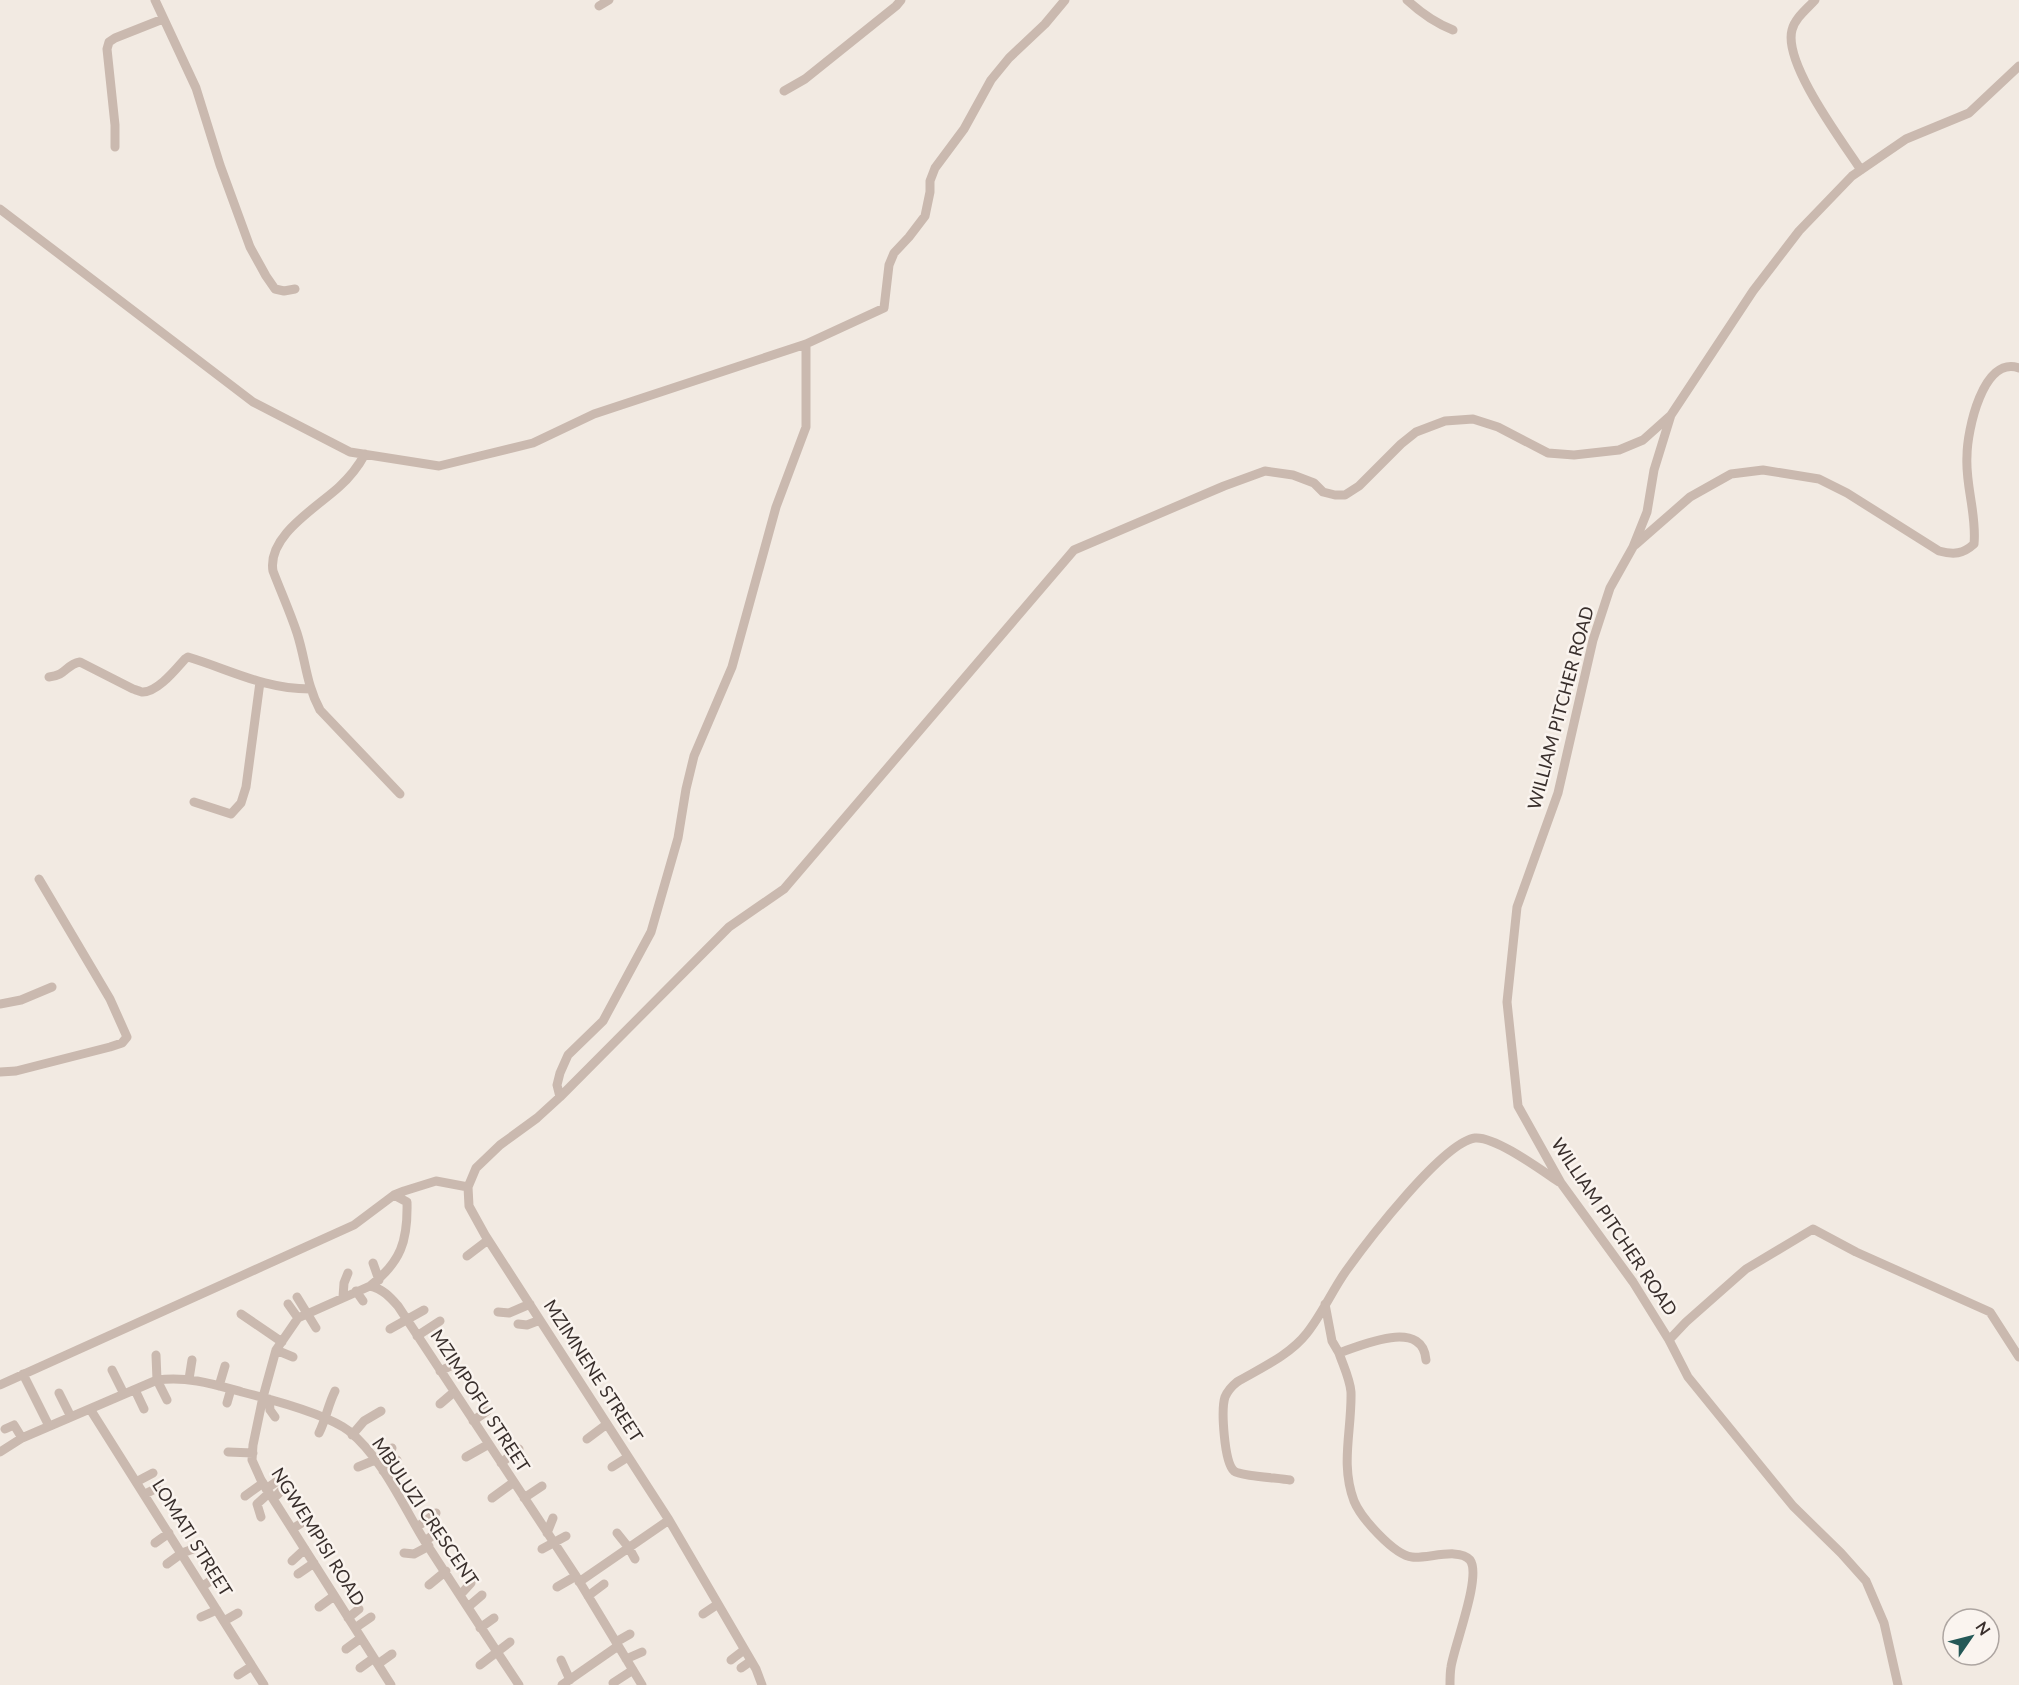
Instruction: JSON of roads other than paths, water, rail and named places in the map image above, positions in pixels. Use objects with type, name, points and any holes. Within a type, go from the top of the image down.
[{"type":"street","points":[[155,0],[196,88],[220,165],[250,247],[275,289],[284,291],[295,289]]},
{"type":"street","points":[[599,6],[609,0]]},
{"type":"street","points":[[784,91],[805,79],[901,0]]},
{"type":"street","points":[[0,209],[253,402],[350,452],[439,466],[533,443],[594,414],[806,344],[884,308],[889,265],[894,253],[925,216],[930,181],[935,168],[964,129],[991,80],[1065,0]]},
{"type":"street","points":[[1407,0],[1437,24],[1453,30]]},
{"type":"street","points":[[1815,0],[1797,20],[1792,30],[1791,41],[1794,56],[1830,124],[1861,170]]},
{"type":"street","points":[[115,147],[115,125],[106,49],[109,42],[115,38],[163,19]]},
{"type":"street","name":"WILLIAM PITCHER ROAD","points":[[1898,1685],[1884,1623],[1866,1581],[1785,1497],[1688,1377],[1670,1340],[1633,1282],[1561,1183],[1518,1106],[1507,1002],[1517,907],[1558,793],[1593,640],[1610,588],[1633,547],[1647,512],[1654,470],[1671,415],[1753,291],[1799,231],[1852,176],[1906,139],[1969,113],[2019,66]]},
{"type":"street","points":[[560,1097],[557,1084],[568,1055],[603,1021],[651,932],[678,838],[694,756],[732,667],[776,507],[806,427],[806,344]]},
{"type":"street","points":[[1633,547],[1690,497],[1731,474],[1763,470],[1819,479],[1847,493],[1939,551],[1952,555],[1965,552],[1974,544],[1975,531],[1966,456],[1974,415],[1988,380],[2001,368],[2011,365],[2019,368]]},
{"type":"street","points":[[0,1385],[354,1225],[394,1195],[436,1181],[468,1187],[476,1168],[500,1145],[537,1118],[560,1097],[729,927],[784,889],[1074,550],[1265,471],[1293,475],[1314,483],[1323,492],[1345,495],[1359,486],[1416,432],[1445,421],[1473,419],[1498,427],[1548,453],[1574,455],[1619,450],[1642,440],[1671,415]]},
{"type":"street","points":[[365,454],[355,472],[283,535],[271,562],[297,635],[310,689],[320,710],[400,794]]},
{"type":"street","points":[[49,677],[59,676],[71,665],[80,662],[142,692],[165,681],[188,657],[280,688],[310,689]]},
{"type":"street","points":[[194,802],[231,814],[241,803],[246,787],[260,682]]},
{"type":"street","points":[[0,1072],[16,1071],[110,1047],[122,1043],[127,1037],[110,999],[39,879]]},
{"type":"street","points":[[0,1004],[21,1000],[52,987]]},
{"type":"street","points":[[1290,1480],[1244,1474],[1235,1472],[1231,1467],[1226,1453],[1224,1398],[1229,1389],[1293,1347],[1307,1333],[1346,1272],[1404,1199],[1446,1155],[1462,1143],[1474,1138],[1493,1142],[1561,1183]]},
{"type":"street","name":"MZIMNENE STREET","points":[[468,1187],[469,1206],[488,1240],[669,1520],[751,1661],[762,1685]]},
{"type":"street","points":[[275,1417],[266,1398],[279,1346],[298,1318],[370,1286],[395,1263],[402,1248],[407,1226],[407,1202],[394,1195]]},
{"type":"street","points":[[1670,1340],[1702,1307],[1746,1269],[1813,1229],[1856,1252],[1990,1312],[2019,1357]]},
{"type":"street","points":[[467,1256],[488,1240]]},
{"type":"street","points":[[374,1263],[379,1280]]},
{"type":"street","points":[[343,1297],[344,1283],[348,1273]]},
{"type":"street","name":"MZIMPOFU STREET","points":[[370,1286],[378,1288],[389,1296],[417,1336],[588,1596],[642,1685]]},
{"type":"street","points":[[356,1291],[363,1301]]},
{"type":"street","points":[[297,1297],[316,1328]]},
{"type":"street","points":[[288,1304],[298,1318]]},
{"type":"street","points":[[498,1312],[509,1313],[530,1304]]},
{"type":"street","points":[[1325,1304],[1332,1341],[1339,1353],[1351,1390],[1347,1436],[1348,1479],[1355,1504],[1393,1549],[1411,1557],[1460,1555],[1468,1558],[1472,1563],[1473,1572],[1468,1605],[1451,1665],[1450,1685]]},
{"type":"street","points":[[390,1329],[424,1310]]},
{"type":"street","points":[[241,1314],[292,1357]]},
{"type":"street","points":[[518,1324],[527,1325],[540,1320]]},
{"type":"street","points":[[417,1336],[440,1321]]},
{"type":"street","points":[[1339,1353],[1387,1338],[1402,1336],[1421,1344],[1425,1350],[1426,1360]]},
{"type":"street","points":[[156,1355],[157,1380],[167,1400]]},
{"type":"street","points":[[189,1379],[192,1360]]},
{"type":"street","points":[[440,1371],[455,1364]]},
{"type":"street","points":[[219,1386],[225,1366]]},
{"type":"street","points":[[112,1370],[124,1394]]},
{"type":"street","points":[[23,1374],[49,1426]]},
{"type":"street","name":"MBULUZI CRESCENT","points":[[0,1452],[22,1438],[157,1380],[176,1378],[189,1379],[266,1398],[327,1419],[352,1435],[383,1471],[516,1684]]},
{"type":"street","points":[[227,1404],[231,1389]]},
{"type":"street","points":[[135,1390],[144,1409]]},
{"type":"street","points":[[319,1433],[327,1419],[328,1406],[335,1391]]},
{"type":"street","points":[[440,1404],[454,1392]]},
{"type":"street","points":[[59,1393],[71,1417]]},
{"type":"street","name":"NGWEMPISI ROAD","points":[[266,1398],[252,1460],[268,1491],[314,1563],[320,1582],[334,1596],[390,1685]]},
{"type":"street","name":"LOMATI STREET","points":[[90,1409],[264,1685]]},
{"type":"street","points":[[352,1435],[364,1421],[381,1411]]},
{"type":"street","points":[[473,1421],[487,1411]]},
{"type":"street","points":[[586,1439],[607,1424]]},
{"type":"street","points":[[5,1429],[14,1425],[22,1438]]},
{"type":"street","points":[[466,1457],[489,1444]]},
{"type":"street","points":[[358,1467],[375,1460],[392,1448]]},
{"type":"street","points":[[501,1463],[519,1449]]},
{"type":"street","points":[[228,1452],[253,1453]]},
{"type":"street","points":[[612,1467],[628,1457]]},
{"type":"street","points":[[383,1471],[397,1460]]},
{"type":"street","points":[[136,1482],[153,1473]]},
{"type":"street","points":[[261,1517],[256,1504],[276,1482]]},
{"type":"street","points":[[492,1497],[513,1482]]},
{"type":"street","points":[[524,1498],[542,1486]]},
{"type":"street","points":[[145,1494],[157,1488]]},
{"type":"street","points":[[246,1496],[283,1489]]},
{"type":"street","points":[[417,1527],[436,1513]]},
{"type":"street","points":[[547,1533],[553,1518]]},
{"type":"street","points":[[557,1587],[577,1579],[629,1548],[669,1520]]},
{"type":"street","points":[[292,1529],[305,1521]]},
{"type":"street","points":[[404,1553],[414,1554],[439,1531]]},
{"type":"street","points":[[155,1543],[169,1533]]},
{"type":"street","points":[[617,1533],[635,1559]]},
{"type":"street","points":[[542,1549],[566,1536]]},
{"type":"street","points":[[167,1564],[182,1553],[196,1548]]},
{"type":"street","points":[[292,1561],[305,1549]]},
{"type":"street","points":[[298,1574],[314,1563]]},
{"type":"street","points":[[429,1585],[446,1571]]},
{"type":"street","points":[[203,1586],[216,1577]]},
{"type":"street","points":[[461,1594],[471,1583]]},
{"type":"street","points":[[588,1596],[604,1584]]},
{"type":"street","points":[[468,1607],[482,1595]]},
{"type":"street","points":[[319,1607],[334,1596]]},
{"type":"street","points":[[704,1614],[718,1604]]},
{"type":"street","points":[[348,1617],[359,1609]]},
{"type":"street","points":[[201,1617],[217,1610]]},
{"type":"street","points":[[224,1621],[238,1612]]},
{"type":"street","points":[[355,1628],[371,1617]]},
{"type":"street","points":[[480,1628],[494,1618]]},
{"type":"street","points":[[561,1660],[566,1683],[630,1634]]},
{"type":"street","points":[[346,1648],[361,1638]]},
{"type":"street","points":[[480,1665],[510,1642]]},
{"type":"street","points":[[731,1660],[744,1650]]},
{"type":"street","points":[[626,1659],[642,1652]]},
{"type":"street","points":[[360,1668],[392,1653]]},
{"type":"street","points":[[741,1668],[751,1661]]},
{"type":"street","points":[[238,1675],[252,1666]]},
{"type":"street","points":[[613,1683],[633,1670]]}]
